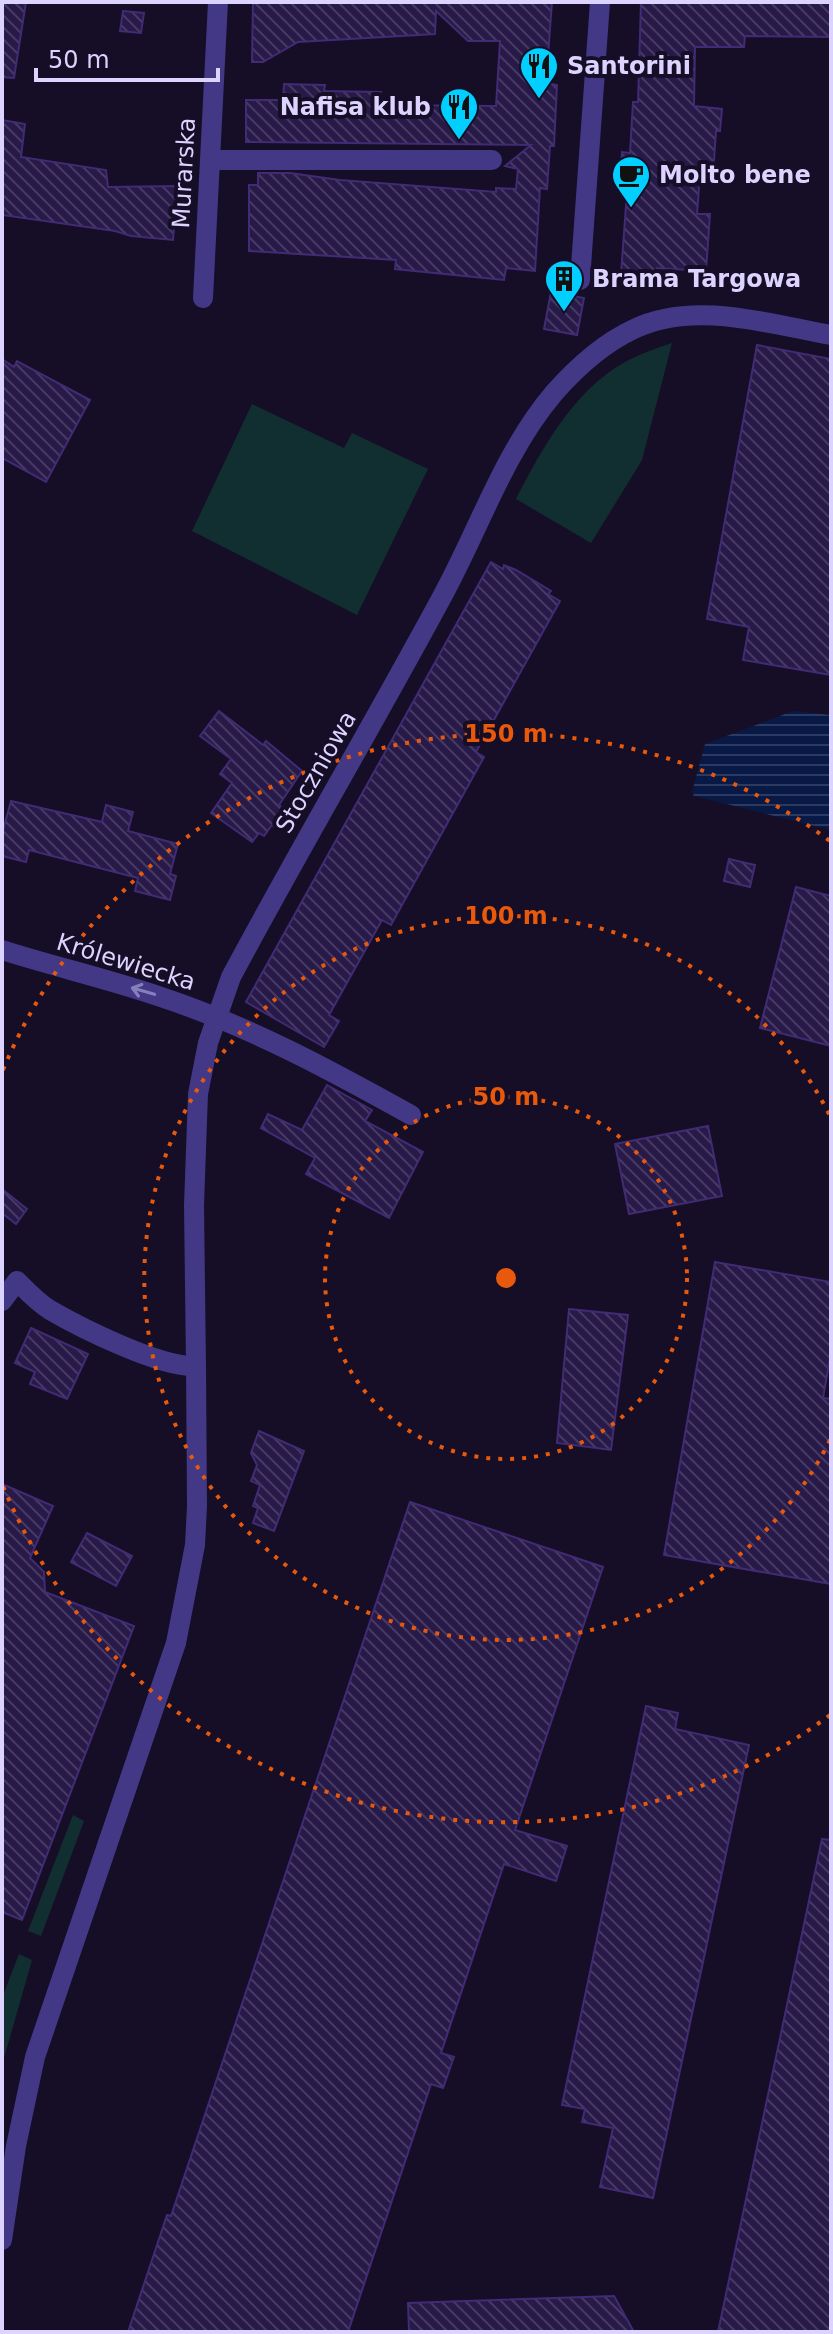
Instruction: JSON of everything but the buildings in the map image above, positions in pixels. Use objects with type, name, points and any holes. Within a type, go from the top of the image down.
[{"type":"street","name":"Murarska","points":[[203,298],[218,2]]},
{"type":"street","points":[[580,280],[600,2]]},
{"type":"street","points":[[212,160],[492,160]]},
{"type":"street","name":"Stoczniowa","points":[[2,2240],[14,2158],[35,2057],[164,1684],[182,1619],[195,1545],[197,1506],[192,1366],[198,1094],[205,1052],[231,977],[466,553],[503,469],[554,393],[607,344],[635,328],[654,322],[696,315],[831,335]]},
{"type":"street","name":"Królewiecka","points":[[11,953],[162,997],[216,1018]]},
{"type":"street","points":[[216,1018],[313,1060],[411,1115]]},
{"type":"street","points":[[2,1301],[17,1281],[51,1310],[165,1362],[192,1366]]},
{"type":"green space","points":[[672,343],[642,460],[591,543],[516,499],[551,437],[597,381],[641,354]]},
{"type":"green space","points":[[252,404],[344,448],[352,433],[428,469],[357,615],[192,531]]},
{"type":"green space","points":[[73,1815],[84,1821],[41,1936],[28,1931]]},
{"type":"green space","points":[[19,1954],[32,1960],[2,2065],[2,1998]]},
{"type":"water","points":[[793,711],[831,715],[831,830],[694,796],[692,792],[705,744]]},
{"type":"place","name":"Santorini","points":[[539,100]]},
{"type":"place","name":"Nafisa klub","points":[[459,141]]},
{"type":"place","name":"Molto bene","points":[[631,209]]},
{"type":"place","name":"Brama Targowa","points":[[564,313]]}]
